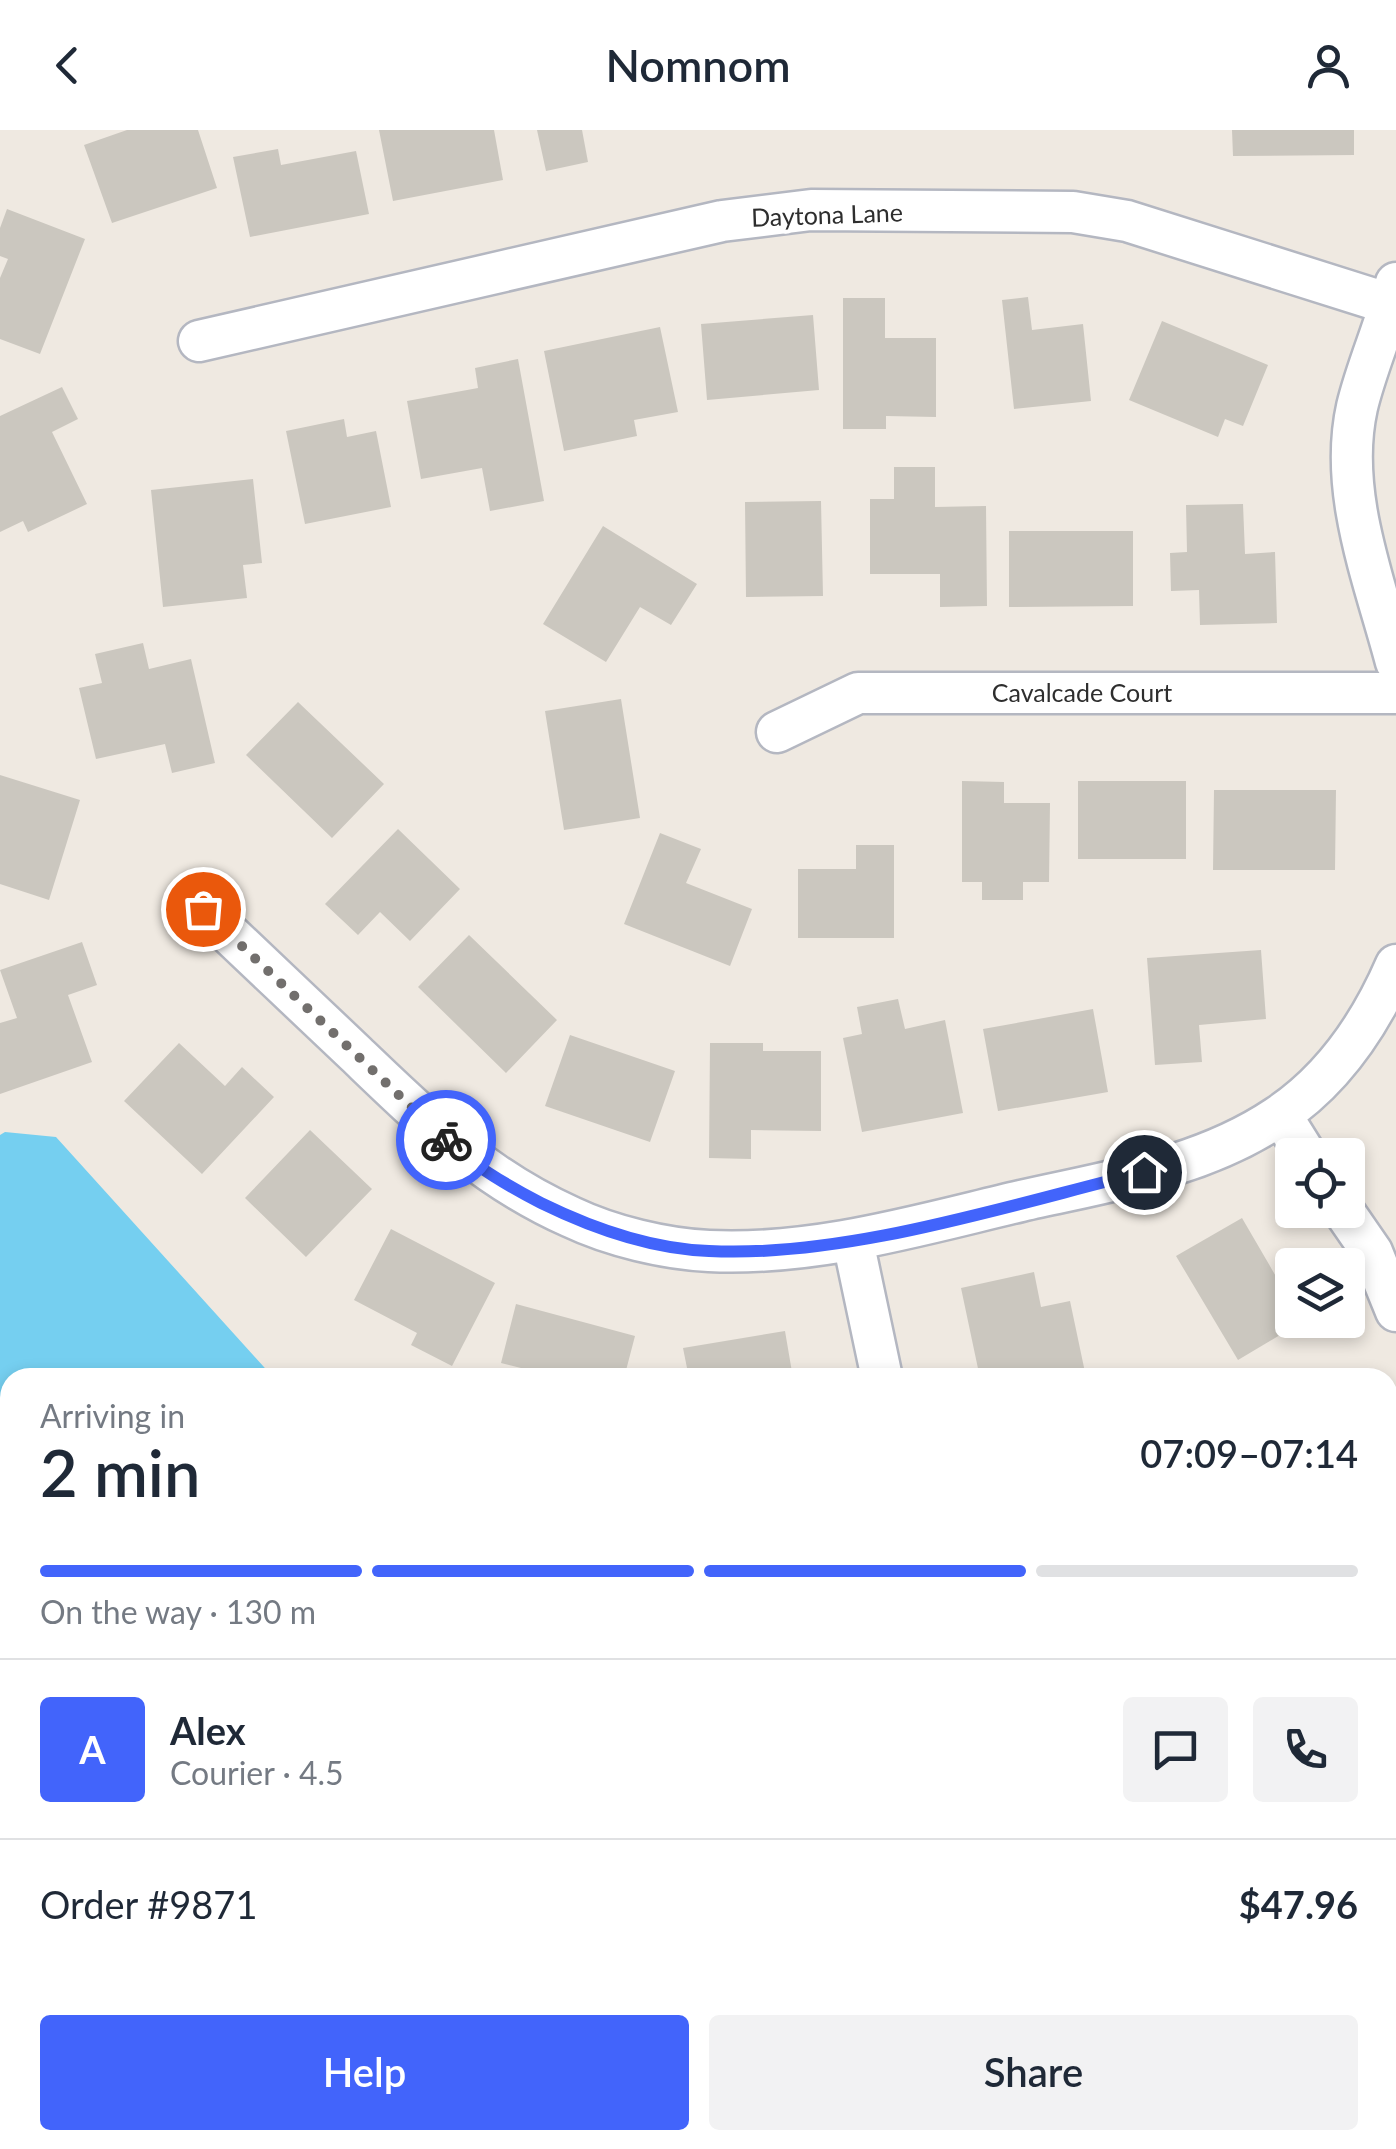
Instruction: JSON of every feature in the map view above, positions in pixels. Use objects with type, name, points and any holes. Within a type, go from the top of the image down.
[{"type":"street","name":"Daytona Lane","points":[[199,341],[722,221],[811,210],[1073,212],[1126,221],[1394,298]]},
{"type":"street","points":[[1394,298],[1357,409],[1352,463],[1358,519],[1396,662]]},
{"type":"street","name":"Cavalcade Court","points":[[777,732],[858,693],[1396,692]]},
{"type":"street","points":[[203,909],[459,1152],[516,1190],[574,1219],[642,1240],[707,1252],[853,1241],[1180,1164],[1233,1144],[1280,1115],[1330,1070],[1372,1019],[1396,965]]},
{"type":"street","points":[[1280,1115],[1295,1138]]},
{"type":"street","points":[[1356,1228],[1372,1252],[1396,1312]]},
{"type":"street","points":[[853,1241],[880,1368]]},
{"type":"water","points":[[5,1132],[56,1137],[265,1368],[0,1368],[0,1135]]},
{"type":"building","points":[[127,130],[198,130],[217,188],[112,223],[84,145]]},
{"type":"building","points":[[379,130],[494,130],[503,180],[393,201]]},
{"type":"building","points":[[537,130],[582,130],[588,162],[546,171]]},
{"type":"building","points":[[1232,130],[1354,130],[1354,155],[1233,156]]},
{"type":"building","points":[[278,149],[281,165],[356,151],[369,214],[250,237],[233,157]]},
{"type":"building","points":[[7,209],[85,239],[40,354],[0,339],[0,278],[8,259],[0,256],[0,228]]},
{"type":"building","points":[[1028,297],[1032,330],[1083,324],[1091,401],[1014,409],[1002,300]]},
{"type":"building","points":[[843,298],[885,298],[885,338],[936,338],[936,417],[886,416],[886,429],[843,429]]},
{"type":"building","points":[[813,315],[819,390],[707,400],[701,324]]},
{"type":"building","points":[[1162,321],[1268,365],[1243,426],[1225,419],[1218,437],[1129,400]]},
{"type":"building","points":[[660,327],[678,412],[634,420],[637,436],[564,451],[544,351]]},
{"type":"building","points":[[518,359],[544,501],[490,511],[482,468],[421,479],[407,401],[478,388],[475,368]]},
{"type":"building","points":[[62,387],[78,419],[52,432],[87,504],[28,532],[23,521],[0,532],[0,416]]},
{"type":"building","points":[[344,419],[347,437],[376,431],[391,507],[305,524],[286,431]]},
{"type":"building","points":[[894,467],[935,467],[935,507],[986,506],[987,606],[940,607],[940,574],[870,574],[870,499],[894,499]]},
{"type":"building","points":[[253,479],[262,563],[243,565],[247,598],[163,607],[151,490]]},
{"type":"building","points":[[821,501],[823,596],[746,597],[745,502]]},
{"type":"building","points":[[1243,504],[1245,554],[1275,552],[1277,623],[1200,625],[1199,590],[1171,591],[1170,553],[1187,552],[1186,505]]},
{"type":"building","points":[[603,526],[697,584],[671,625],[640,607],[606,662],[543,624]]},
{"type":"building","points":[[1009,531],[1133,531],[1133,606],[1009,607]]},
{"type":"building","points":[[143,643],[149,669],[191,659],[215,763],[172,773],[165,744],[96,759],[79,688],[102,683],[95,654]]},
{"type":"building","points":[[621,699],[640,818],[564,830],[545,711]]},
{"type":"building","points":[[298,702],[384,784],[332,838],[246,755]]},
{"type":"building","points":[[0,775],[80,800],[49,900],[0,884]]},
{"type":"building","points":[[962,781],[1004,782],[1004,803],[1050,803],[1049,882],[1023,882],[1023,900],[982,900],[982,882],[962,882]]},
{"type":"building","points":[[1078,781],[1186,781],[1186,859],[1078,859]]},
{"type":"building","points":[[1214,790],[1336,790],[1335,870],[1213,870]]},
{"type":"building","points":[[398,829],[460,889],[410,941],[380,912],[358,935],[325,904]]},
{"type":"building","points":[[660,833],[701,849],[686,883],[752,909],[730,966],[624,924]]},
{"type":"building","points":[[856,845],[894,845],[894,938],[798,938],[798,869],[856,869]]},
{"type":"building","points":[[469,935],[557,1020],[506,1073],[418,987]]},
{"type":"building","points":[[82,942],[97,985],[68,995],[92,1062],[0,1094],[0,1023],[17,1018],[0,970]]},
{"type":"building","points":[[1261,950],[1266,1019],[1199,1025],[1202,1062],[1155,1065],[1147,958]]},
{"type":"building","points":[[898,999],[905,1029],[945,1020],[963,1113],[862,1132],[843,1038],[862,1034],[857,1007]]},
{"type":"building","points":[[1093,1009],[1108,1092],[998,1111],[983,1029]]},
{"type":"building","points":[[570,1035],[675,1071],[650,1142],[545,1106]]},
{"type":"building","points":[[179,1043],[225,1086],[242,1067],[274,1097],[202,1174],[124,1101]]},
{"type":"building","points":[[710,1043],[763,1043],[763,1051],[821,1051],[821,1131],[751,1130],[751,1159],[709,1158]]},
{"type":"building","points":[[310,1130],[372,1189],[306,1257],[245,1198]]},
{"type":"building","points":[[1242,1218],[1275,1275],[1275,1338],[1238,1360],[1176,1256]]},
{"type":"building","points":[[391,1229],[495,1283],[452,1366],[411,1345],[417,1333],[354,1300]]},
{"type":"building","points":[[1034,1272],[1041,1307],[1070,1301],[1084,1368],[978,1368],[961,1288]]},
{"type":"building","points":[[516,1304],[635,1336],[627,1368],[521,1368],[501,1363]]},
{"type":"building","points":[[785,1331],[791,1368],[687,1368],[683,1348]]},
{"type":"way so far","points":[[203,909],[446,1140]]},
{"type":"route","points":[[446,1140],[516,1190],[574,1219],[642,1240],[707,1252],[853,1241],[1144,1172]]}]
